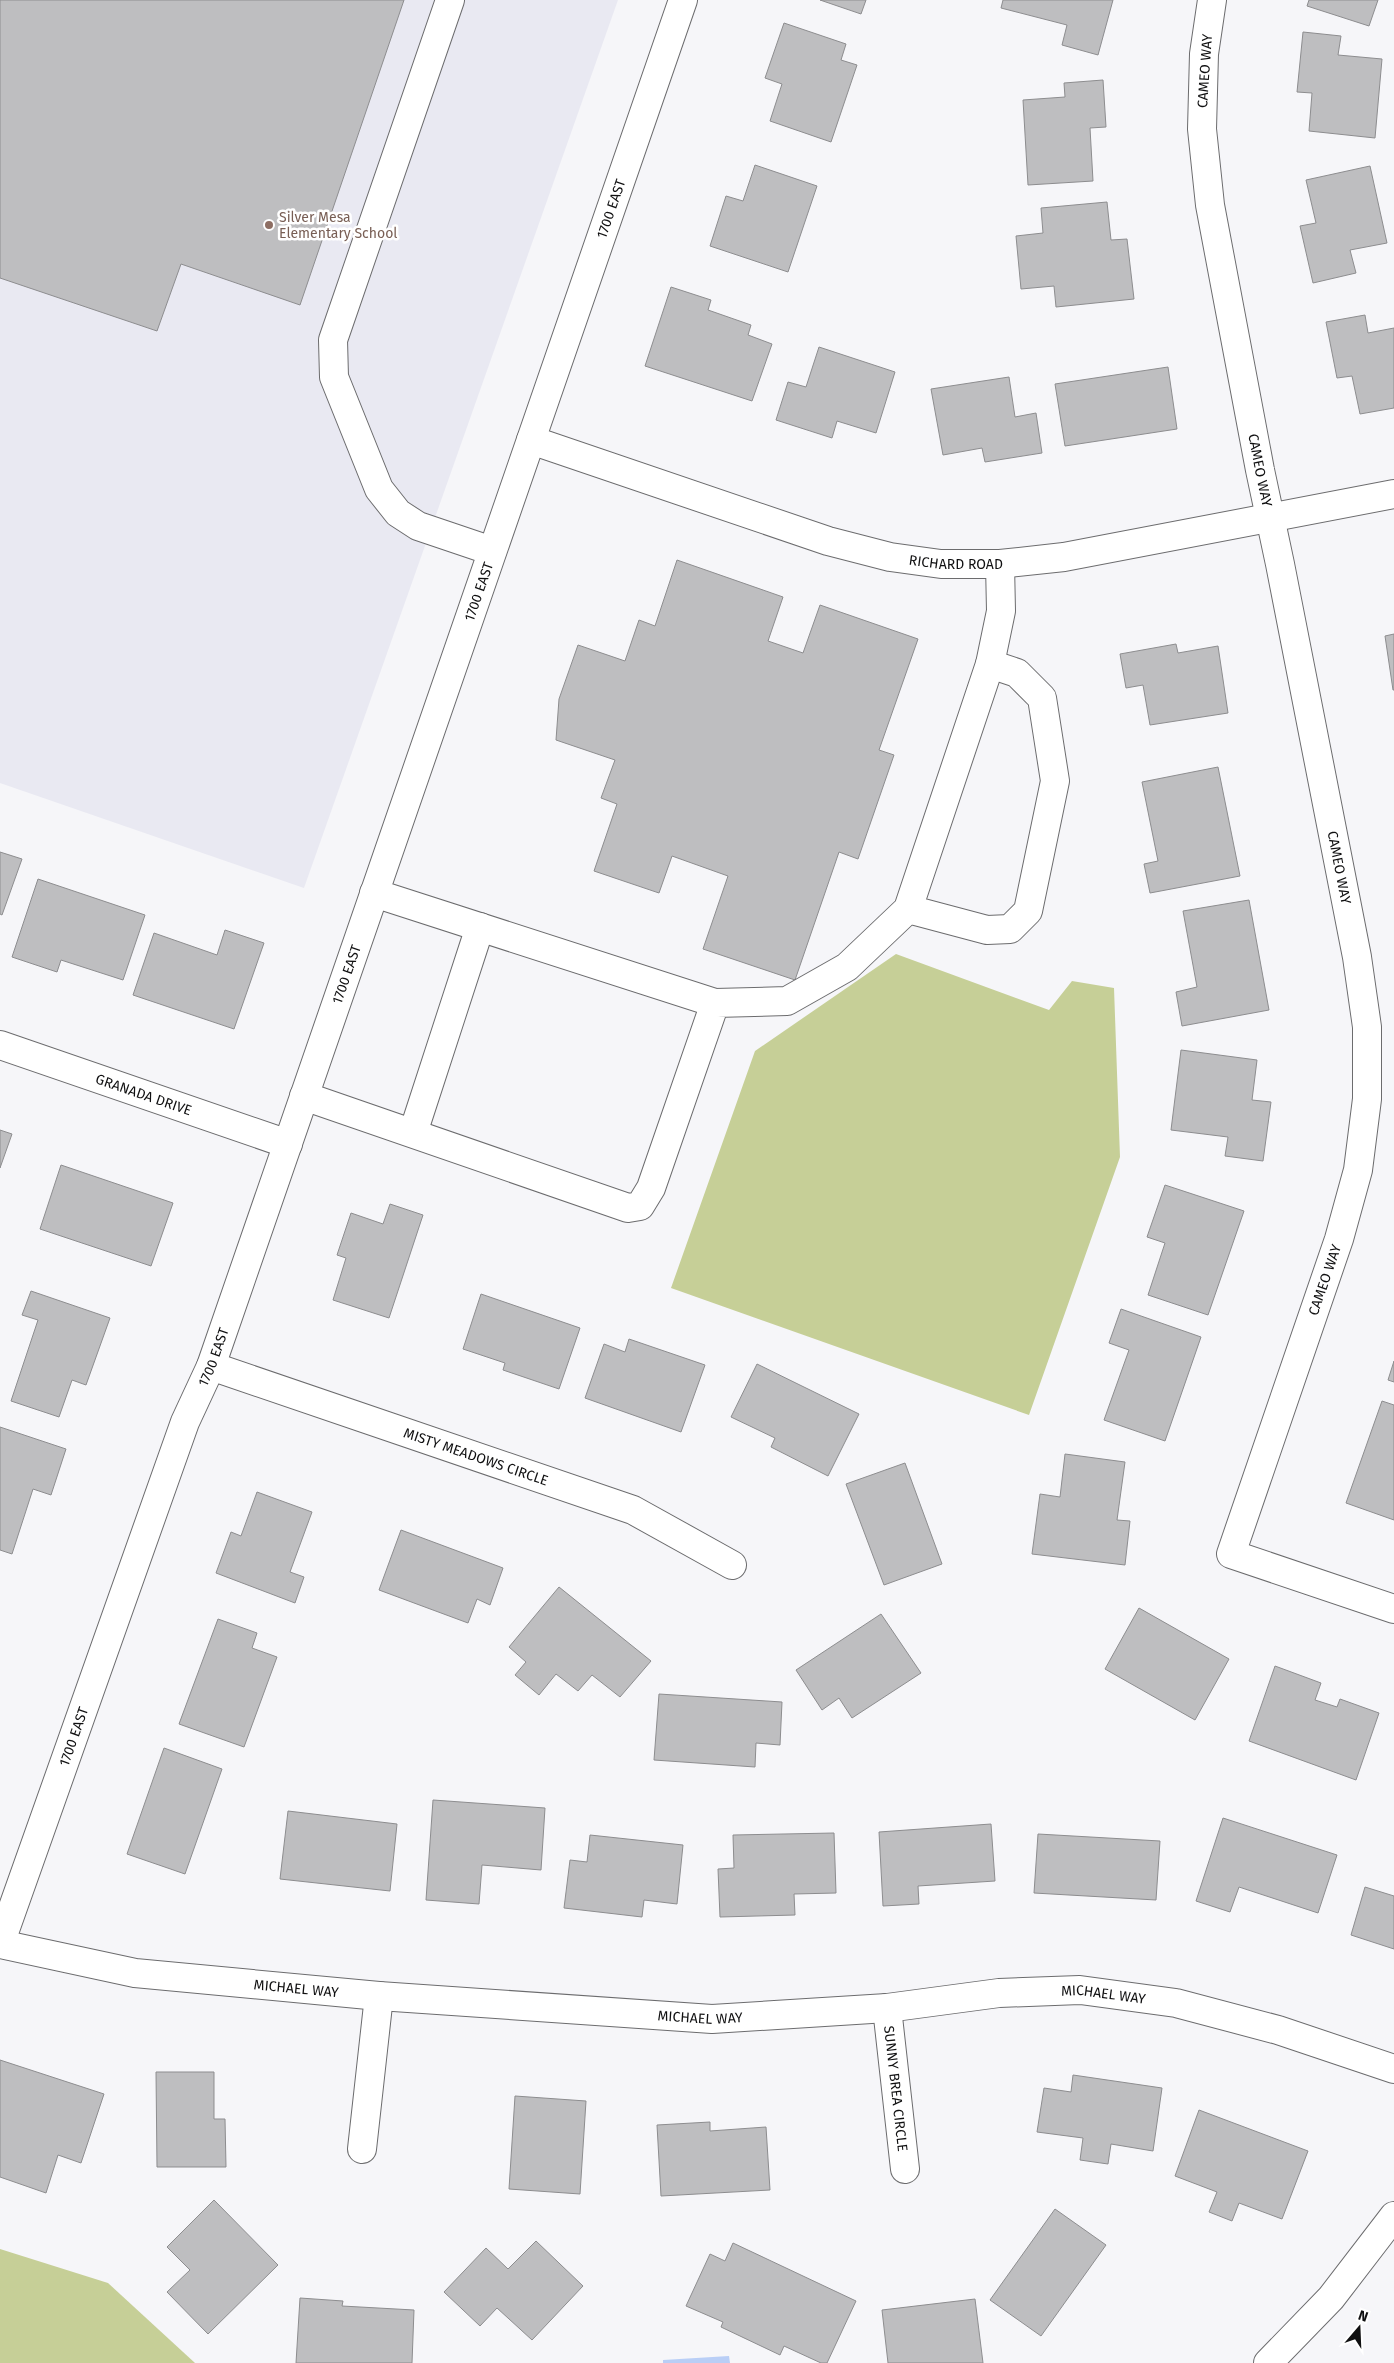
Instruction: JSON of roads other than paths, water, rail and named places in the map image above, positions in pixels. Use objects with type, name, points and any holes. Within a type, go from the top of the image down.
[{"type":"street","points":[[450,0],[333,340],[334,377],[379,488],[398,513],[418,526],[492,551]]},
{"type":"street","name":"1700 EAST","points":[[0,1944],[185,1422],[211,1366],[683,0]]},
{"type":"street","name":"CAMEO WAY","points":[[1212,0],[1204,54],[1202,130],[1209,196],[1357,957],[1367,1027],[1367,1099],[1358,1170],[1339,1239],[1231,1554],[1394,1610]]},
{"type":"street","name":"RICHARD ROAD","points":[[530,440],[828,541],[890,557],[940,564],[1000,564],[1064,557],[1394,494]]},
{"type":"street","points":[[374,893],[715,1003],[788,1001],[847,967],[908,909],[990,664],[1000,611],[1000,564]]},
{"type":"street","points":[[908,909],[987,930],[1010,929],[1028,911],[1055,781],[1042,698],[1017,673],[990,664]]},
{"type":"street","points":[[413,1133],[480,927]]},
{"type":"street","points":[[304,1096],[628,1208],[640,1206],[651,1188],[715,1003]]},
{"type":"street","name":"GRANADA DRIVE","points":[[0,1046],[288,1144]]},
{"type":"street","name":"MISTY MEADOWS CIRCLE","points":[[211,1366],[633,1510],[732,1565]]},
{"type":"street","name":"MICHAEL WAY","points":[[0,1944],[135,1974],[379,1996],[712,2019],[887,2008],[999,1993],[1080,1990],[1176,2003],[1278,2030],[1394,2069]]},
{"type":"street","points":[[362,2149],[379,1996]]},
{"type":"street","name":"SUNNY BREA CIRCLE","points":[[887,2008],[905,2169]]},
{"type":"street","points":[[1268,2363],[1331,2298],[1394,2216]]},
{"type":"water","points":[[729,2356],[730,2363],[663,2363],[663,2360]]},
{"type":"place","name":"Silver Mesa Elementary School","points":[[269,225]]}]
